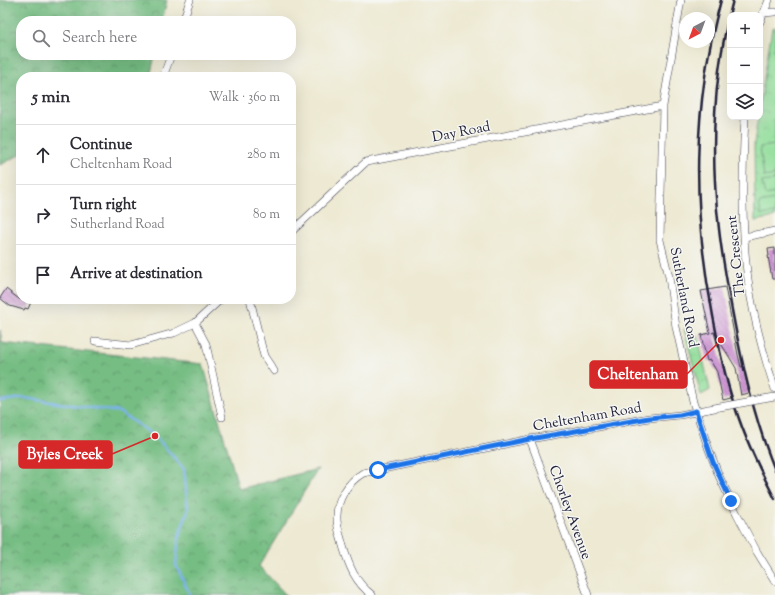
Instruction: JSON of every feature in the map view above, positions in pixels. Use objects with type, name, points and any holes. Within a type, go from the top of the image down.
[{"type":"street","points":[[184,16],[190,0]]},
{"type":"street","name":"Sutherland Road","points":[[682,0],[663,106],[660,240],[669,277],[676,327],[696,411],[708,447],[719,476],[757,552],[775,581]]},
{"type":"street","points":[[769,0],[763,13],[775,12]]},
{"type":"street","points":[[165,72],[169,60]]},
{"type":"street","name":"Day Road","points":[[296,227],[366,162],[663,106]]},
{"type":"street","name":"The Crescent","points":[[745,120],[743,160],[744,237],[748,280],[766,359],[775,389]]},
{"type":"street","points":[[744,237],[775,231]]},
{"type":"street","points":[[95,342],[131,345],[174,333],[195,323],[216,304]]},
{"type":"street","points":[[251,304],[264,356],[274,370]]},
{"type":"street","points":[[195,323],[206,344],[222,417]]},
{"type":"street","name":"Cheltenham Road","points":[[372,595],[357,581],[348,562],[337,518],[338,507],[342,495],[354,479],[369,472],[530,439],[649,418],[680,415],[775,397]]},
{"type":"street","name":"Chorley Avenue","points":[[530,439],[588,595]]},
{"type":"green space","points":[[0,0],[167,0],[163,16],[16,16],[16,60],[154,60],[151,72],[16,72],[16,157],[0,165]]},
{"type":"green space","points":[[775,27],[775,217],[755,221],[754,143],[758,120],[763,120],[763,85],[772,28]]},
{"type":"green space","points":[[775,145],[775,175],[764,177],[760,147]]},
{"type":"green space","points":[[775,180],[775,193],[765,195],[762,182]]},
{"type":"green space","points":[[775,200],[775,213],[761,215],[759,203]]},
{"type":"green space","points":[[684,329],[698,337],[710,390],[701,395]]},
{"type":"green space","points":[[0,330],[2,343],[203,364],[239,489],[318,469],[259,566],[286,595],[0,595]]},
{"type":"building","points":[[775,248],[775,279],[772,279],[768,249]]},
{"type":"building","points":[[725,287],[738,355],[741,367],[743,366],[749,393],[741,395],[736,368],[714,332],[731,398],[723,400],[717,372],[710,360],[707,361],[701,335],[710,333],[701,291]]},
{"type":"building","points":[[6,289],[16,297],[16,304],[30,304],[28,309],[25,308],[24,310],[10,306],[0,298]]},
{"type":"waterway","points":[[0,401],[24,398],[119,412],[155,436],[184,469],[188,510],[179,536],[176,565],[190,595]]},
{"type":"railway","points":[[721,0],[711,40],[700,119],[698,158],[701,236],[713,316],[729,387],[740,422],[749,444],[775,499]]},
{"type":"railway","points":[[733,0],[726,28],[717,85],[714,143],[716,200],[723,259],[740,351],[749,391],[775,470]]},
{"type":"place","name":"Cheltenham","points":[[721,340]]},
{"type":"place","name":"Byles Creek","points":[[155,436]]},
{"type":"route","points":[[378,470],[530,439],[649,418],[680,415],[696,411],[713,462],[731,501]]}]
